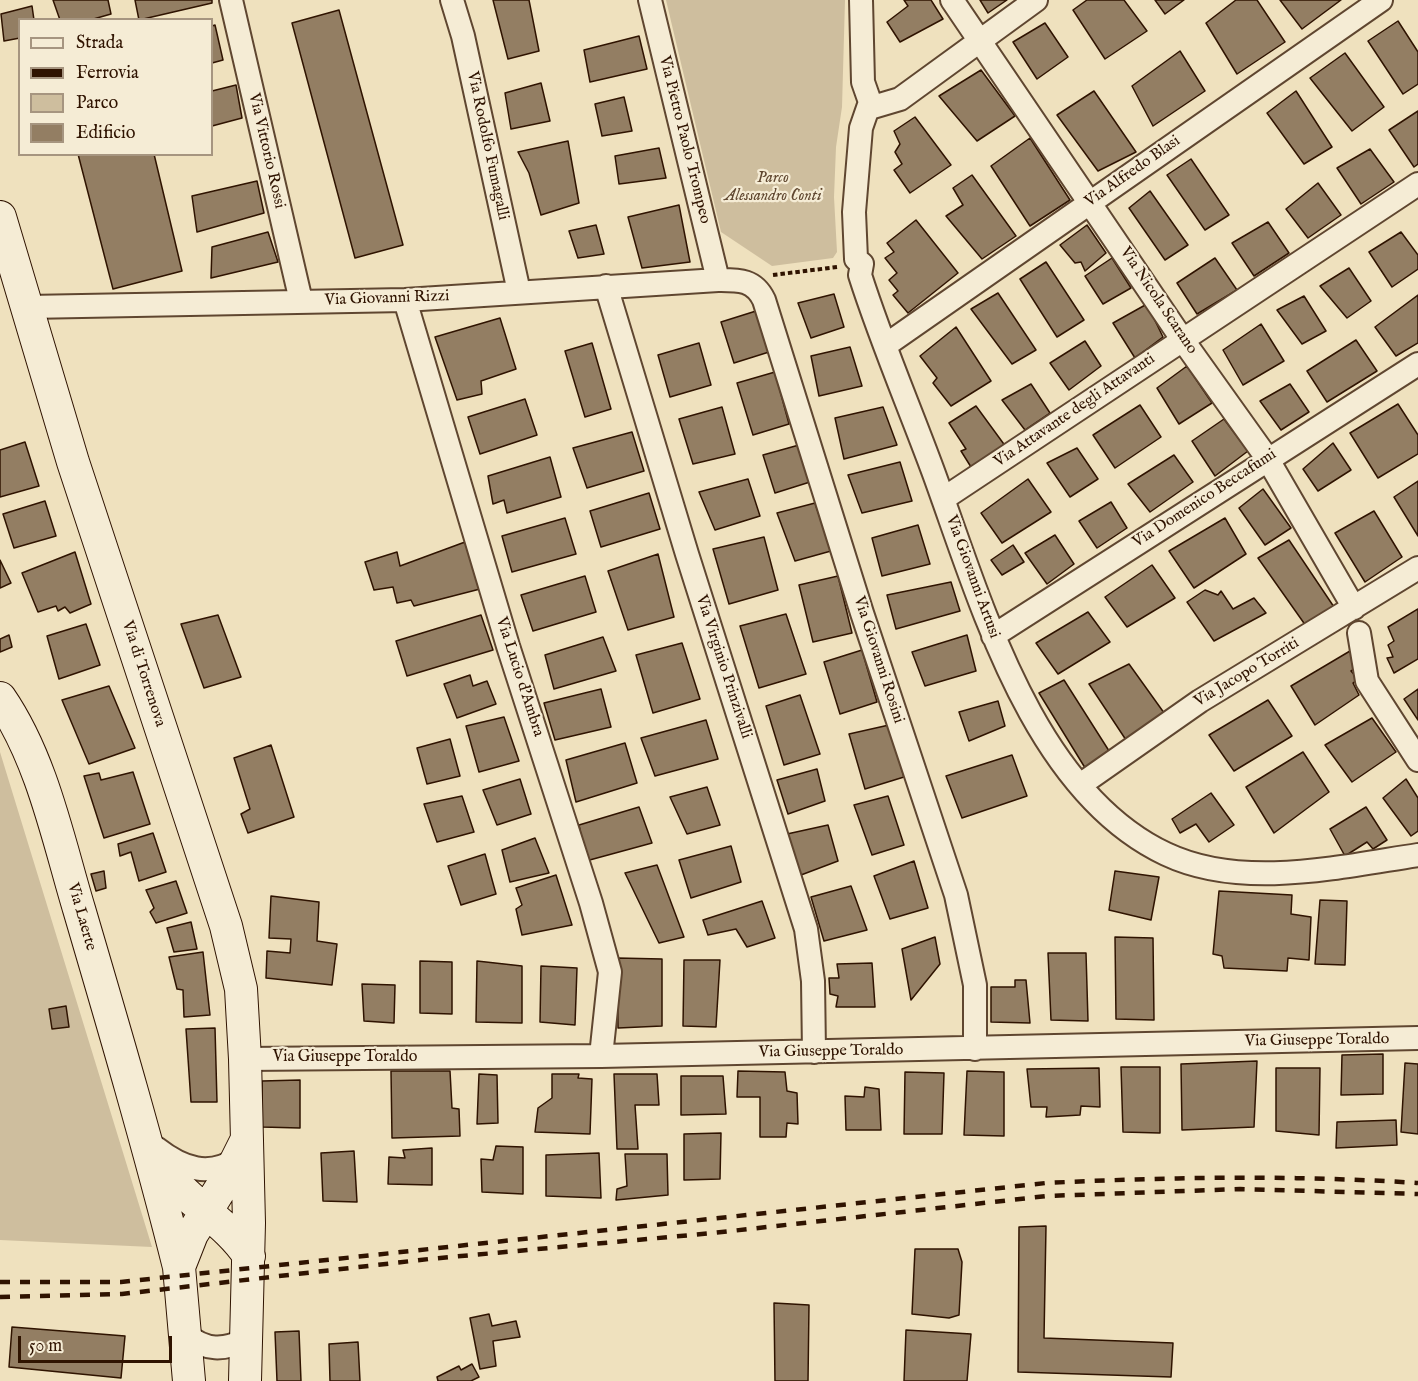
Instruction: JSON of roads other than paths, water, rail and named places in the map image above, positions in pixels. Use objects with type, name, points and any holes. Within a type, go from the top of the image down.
[{"type":"street","name":"Via Vittorio Rossi","points":[[231,0],[301,301]]},
{"type":"street","name":"Via Rodolfo Fumagalli","points":[[452,0],[465,48],[519,292]]},
{"type":"street","name":"Via Pietro Paolo Trompeo","points":[[650,0],[732,281]]},
{"type":"street","points":[[861,0],[862,82],[873,107],[900,99],[1036,0]]},
{"type":"street","name":"Via Nicola Scarano","points":[[952,0],[1182,339],[1267,459],[1354,608]]},
{"type":"street","name":"Via Alfredo Blasi","points":[[886,345],[1381,0]]},
{"type":"street","name":"Via Giovanni Artusi","points":[[870,102],[861,128],[854,212],[856,259],[861,264],[860,275],[993,636],[1034,721],[1080,785],[1102,810],[1138,838],[1167,855],[1209,867],[1263,873],[1314,871],[1418,855]]},
{"type":"street","name":"Via Attavante degli Attavanti","points":[[943,499],[1418,184]]},
{"type":"street","name":"Via di Torrenova","points":[[0,216],[73,462],[226,926],[242,989],[245,1059],[243,1148],[249,1256],[245,1381]]},
{"type":"street","name":"Via Giovanni Rizzi","points":[[28,307],[405,300],[606,286],[732,281]]},
{"type":"street","name":"Via Giovanni Rosini","points":[[732,281],[758,290],[764,300],[862,613],[956,895],[975,986],[975,1048]]},
{"type":"street","name":"Via Virginio Prinzivalli","points":[[606,286],[684,543],[806,929],[813,981],[814,1052]]},
{"type":"street","name":"Via Lucio d'Ambra","points":[[405,300],[508,646],[591,903],[610,972],[601,1056]]},
{"type":"street","name":"Via Domenico Beccafumi","points":[[993,636],[1418,364]]},
{"type":"street","name":"Via Jacopo Torriti","points":[[1080,785],[1200,701],[1418,568]]},
{"type":"street","points":[[1359,633],[1367,681],[1418,760]]},
{"type":"street","name":"Via Laerte","points":[[0,698],[25,743],[51,814],[148,1142]]},
{"type":"street","name":"Via Giuseppe Toraldo","points":[[245,1059],[601,1056],[1418,1038]]},
{"type":"street","points":[[148,1142],[177,1163],[194,1169],[221,1168],[243,1148]]},
{"type":"street","points":[[148,1142],[169,1179],[204,1212],[233,1233],[249,1256]]},
{"type":"street","points":[[148,1142],[179,1267],[189,1381]]},
{"type":"street","points":[[179,1267],[192,1234],[243,1148]]},
{"type":"street","points":[[185,1342],[216,1349],[248,1339]]},
{"type":"street","points":[[176,1381],[185,1342]]},
{"type":"railway","points":[[0,1282],[121,1282],[1046,1183],[1232,1178],[1418,1183]]},
{"type":"railway","points":[[0,1297],[122,1294],[429,1259],[713,1233],[1047,1196],[1240,1189],[1418,1194]]},
{"type":"park label","name":"Parco Alessandro Conti","points":[[773,188]]}]
